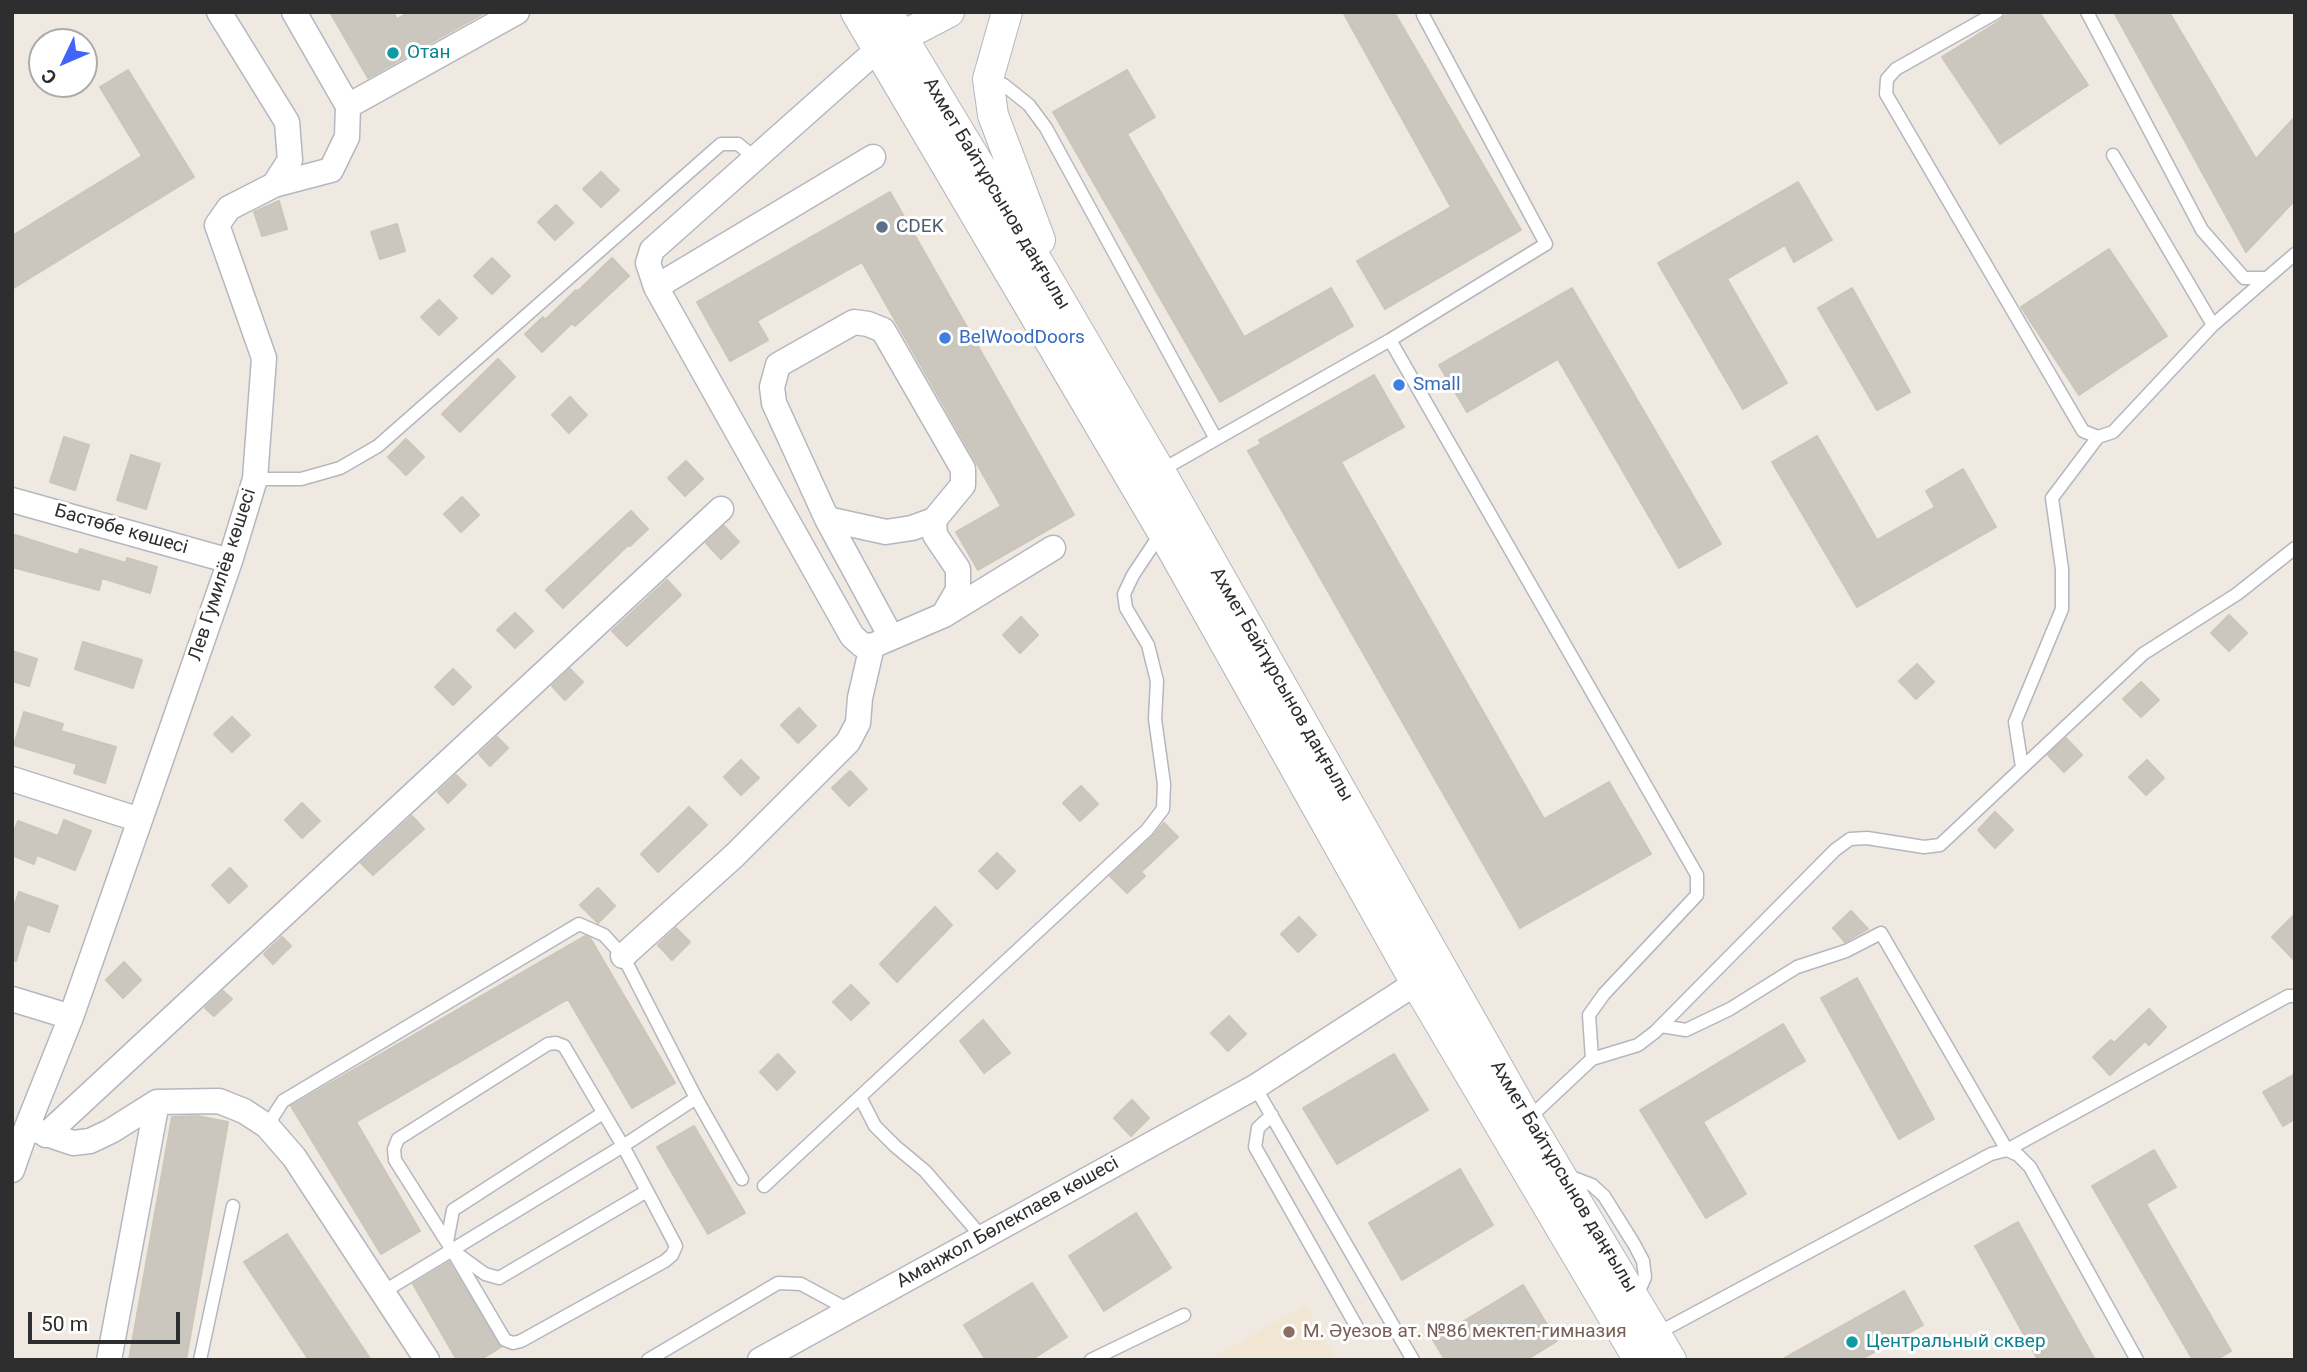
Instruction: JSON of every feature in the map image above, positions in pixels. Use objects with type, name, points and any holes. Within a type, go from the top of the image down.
[{"type":"street","points":[[219,12],[287,122],[290,159],[274,185]]},
{"type":"street","points":[[274,185],[331,170],[347,137],[348,106],[294,12]]},
{"type":"street","points":[[348,106],[517,12]]},
{"type":"street","name":"Ахмет Байтұрсынов даңғылы","points":[[856,12],[889,33],[1043,271],[1160,471],[1527,1119],[1671,1360]]},
{"type":"street","points":[[949,12],[889,33],[652,250],[648,263],[656,288],[852,636],[862,645],[881,641],[944,615],[1053,548]]},
{"type":"street","points":[[1007,12],[988,79],[993,115],[1042,246],[1043,271]]},
{"type":"street","name":"Ахмет Байтұрсынов даңғылы","points":[[889,33],[1162,530],[1416,983],[1639,1360]]},
{"type":"street","points":[[656,288],[873,157]]},
{"type":"street","name":"Лев Гумилёв көшесі","points":[[12,1170],[36,1131],[71,1017],[230,561],[255,479],[264,358],[217,225],[229,208],[274,185]]},
{"type":"street","points":[[623,956],[734,856],[848,742],[858,723],[860,698],[881,641],[774,403],[772,387],[778,365],[854,323],[868,324],[883,330],[963,469],[963,485],[934,520],[912,528],[886,531],[828,519]]},
{"type":"street","name":"Бастөбе көшесі","points":[[12,500],[230,561]]},
{"type":"street","points":[[427,1360],[294,1157],[267,1126],[244,1111],[219,1101],[157,1102],[90,1141],[72,1143],[36,1131],[722,509]]},
{"type":"street","points":[[934,520],[935,535],[958,569],[958,590],[944,615]]},
{"type":"street","points":[[12,779],[141,820]]},
{"type":"street","name":"Аманжол Бөлекпаев көшесі","points":[[760,1360],[1255,1087],[1416,983]]},
{"type":"street","points":[[12,999],[71,1017]]},
{"type":"street","points":[[108,1360],[157,1102]]},
{"type":"lane","points":[[1997,12],[1896,69],[1888,79],[1886,94],[2083,431],[2098,438]]},
{"type":"lane","points":[[2087,12],[2202,230],[2244,278],[2267,278]]},
{"type":"lane","points":[[1160,471],[1390,340],[1546,244],[1423,15]]},
{"type":"lane","points":[[988,79],[1004,85],[1029,105],[1046,128],[1216,439]]},
{"type":"lane","points":[[255,479],[302,479],[340,468],[378,446],[721,144],[738,144],[755,158]]},
{"type":"lane","points":[[2113,155],[2213,326]]},
{"type":"lane","points":[[2022,767],[2015,722],[2062,609],[2062,569],[2052,498],[2098,438],[2113,432],[2213,326],[2295,254]]},
{"type":"lane","points":[[1390,340],[1697,875],[1697,895],[1604,994],[1589,1015],[1592,1059]]},
{"type":"lane","points":[[764,1186],[1147,830],[1163,809],[1164,784],[1156,719],[1157,681],[1148,645],[1126,608],[1124,594],[1162,530]]},
{"type":"lane","points":[[1527,1119],[1592,1059],[1638,1045],[1661,1026],[1835,850],[1850,839],[1867,838],[1924,847],[1940,845],[2143,654],[2237,594],[2295,548]]},
{"type":"lane","points":[[267,1126],[283,1101],[579,923],[604,935],[623,956],[696,1098],[742,1179]]},
{"type":"lane","points":[[1661,1026],[1686,1030],[1730,1009],[1797,967],[1846,951],[1881,933],[2007,1150],[2018,1155],[2030,1167],[2137,1360]]},
{"type":"lane","points":[[1656,1334],[1991,1154],[2007,1150],[2288,996],[2295,996]]},
{"type":"lane","points":[[548,1044],[564,1046],[603,1113],[676,1246],[672,1255],[521,1342],[505,1340],[395,1160],[394,1149],[398,1139],[548,1044]]},
{"type":"lane","points":[[1255,1087],[1413,1360]]},
{"type":"lane","points":[[860,1097],[875,1126],[925,1171],[982,1237]]},
{"type":"lane","points":[[383,1292],[449,1246],[623,1146],[696,1098]]},
{"type":"lane","points":[[449,1246],[453,1210],[603,1113]]},
{"type":"lane","points":[[1272,1115],[1258,1128],[1255,1147],[1358,1329]]},
{"type":"lane","points":[[449,1246],[485,1274],[499,1278],[647,1191]]},
{"type":"lane","points":[[201,1360],[233,1206]]},
{"type":"lane","points":[[648,1360],[778,1283],[801,1284],[849,1311]]},
{"type":"lane","points":[[1091,1360],[1184,1315]]},
{"type":"shaded area","name":"М. Әуезов ат. №86 мектеп-гимназия","points":[[1305,1305],[1337,1360],[1210,1360]]},
{"type":"building","name":"Отан","points":[[330,12],[393,12],[397,19],[409,12],[486,12],[368,78]]},
{"type":"building","points":[[1343,12],[1394,12],[1521,230],[1385,309],[1357,261],[1451,207]]},
{"type":"building","points":[[2009,12],[2039,12],[2088,85],[2000,144],[1942,57],[2001,20]]},
{"type":"building","points":[[2114,12],[2169,12],[2256,159],[2295,117],[2295,200],[2246,252]]},
{"type":"building","points":[[128,70],[194,177],[12,289],[12,236],[142,156],[100,87]]},
{"type":"building","points":[[1127,70],[1155,117],[1127,134],[1244,337],[1331,288],[1353,326],[1220,402],[1053,112]]},
{"type":"building","points":[[601,172],[619,190],[601,207],[583,189]]},
{"type":"building","points":[[1798,182],[1832,240],[1794,262],[1785,245],[1727,279],[1787,383],[1743,409],[1658,263]]},
{"type":"building","points":[[890,192],[1074,515],[978,570],[956,532],[1001,506],[862,262],[757,321],[768,340],[730,361],[697,302]]},
{"type":"building","points":[[279,201],[287,229],[262,236],[254,212]]},
{"type":"building","points":[[556,205],[573,223],[555,240],[538,222]]},
{"type":"building","points":[[397,224],[405,251],[380,259],[371,232]]},
{"type":"building","points":[[2109,249],[2167,336],[2079,395],[2021,307]]},
{"type":"building","points":[[492,258],[510,276],[492,294],[474,276]]},
{"type":"building","points":[[612,258],[629,276],[575,326],[572,323],[542,352],[525,334],[543,317],[545,320]]},
{"type":"building","points":[[1572,288],[1721,544],[1679,568],[1558,359],[1467,412],[1439,365]]},
{"type":"building","points":[[1852,288],[1910,392],[1877,410],[1818,308]]},
{"type":"building","points":[[439,300],[457,318],[439,335],[421,317]]},
{"type":"building","points":[[498,359],[515,377],[460,432],[442,414]]},
{"type":"building","points":[[1374,375],[1404,427],[1341,462],[1544,819],[1609,782],[1651,854],[1520,928],[1248,451],[1261,444],[1259,440]]},
{"type":"building","points":[[570,397],[587,415],[569,433],[552,415]]},
{"type":"building","points":[[1817,436],[1877,540],[1935,507],[1926,491],[1963,469],[1996,527],[1857,607],[1772,462]]},
{"type":"building","points":[[64,437],[89,445],[75,490],[50,482]]},
{"type":"building","points":[[406,439],[424,457],[406,475],[388,457]]},
{"type":"building","points":[[131,455],[160,464],[146,509],[117,500]]},
{"type":"building","points":[[686,461],[703,479],[685,496],[668,478]]},
{"type":"building","points":[[462,497],[479,515],[461,532],[444,514]]},
{"type":"building","points":[[631,511],[648,529],[563,608],[546,590]]},
{"type":"building","points":[[724,526],[739,542],[721,559],[706,543]]},
{"type":"building","points":[[12,534],[78,555],[80,549],[126,563],[127,558],[157,567],[150,593],[102,578],[99,590],[12,567]]},
{"type":"building","points":[[667,580],[681,595],[627,646],[612,631]]},
{"type":"building","points":[[515,613],[533,631],[515,648],[497,630]]},
{"type":"building","points":[[2229,615],[2247,633],[2229,651],[2211,633]]},
{"type":"building","points":[[1021,617],[1038,635],[1020,653],[1003,635]]},
{"type":"building","points":[[83,642],[142,660],[133,688],[75,669]]},
{"type":"building","points":[[12,651],[37,659],[29,686],[12,681]]},
{"type":"building","points":[[1917,664],[1934,682],[1916,699],[1899,681]]},
{"type":"building","points":[[453,669],[471,687],[453,705],[435,687]]},
{"type":"building","points":[[570,669],[583,682],[565,700],[552,686]]},
{"type":"building","points":[[2141,682],[2159,700],[2141,717],[2123,699]]},
{"type":"building","points":[[799,708],[816,726],[798,743],[781,725]]},
{"type":"building","points":[[24,712],[63,724],[61,731],[116,747],[105,783],[74,773],[77,764],[14,745]]},
{"type":"building","points":[[232,717],[250,735],[232,752],[214,734]]},
{"type":"building","points":[[497,737],[508,748],[490,766],[479,754]]},
{"type":"building","points":[[2066,738],[2082,755],[2064,772],[2048,755]]},
{"type":"building","points":[[741,760],[759,778],[741,795],[724,777]]},
{"type":"building","points":[[2147,760],[2164,778],[2146,795],[2129,777]]},
{"type":"building","points":[[850,771],[867,789],[849,806],[832,788]]},
{"type":"building","points":[[456,775],[466,785],[448,803],[438,792]]},
{"type":"building","points":[[1081,786],[1098,804],[1080,821],[1063,803]]},
{"type":"building","points":[[302,803],[320,821],[302,838],[285,820]]},
{"type":"building","points":[[689,807],[707,825],[658,872],[641,854]]},
{"type":"building","points":[[1995,812],[2013,830],[1995,848],[1978,830]]},
{"type":"building","points":[[412,816],[424,829],[373,875],[361,863]]},
{"type":"building","points":[[64,820],[91,831],[75,870],[37,855],[34,864],[12,855],[12,836],[18,821],[58,836]]},
{"type":"building","points":[[1164,823],[1178,837],[1141,872],[1145,876],[1127,893],[1110,876]]},
{"type":"building","points":[[997,853],[1015,871],[997,889],[979,871]]},
{"type":"building","points":[[230,868],[247,886],[229,903],[212,885]]},
{"type":"building","points":[[598,888],[615,906],[598,923],[580,905]]},
{"type":"building","points":[[19,892],[58,906],[49,932],[27,924],[16,961],[12,960],[12,912]]},
{"type":"building","points":[[935,907],[952,925],[897,982],[880,964]]},
{"type":"building","points":[[1851,911],[1868,929],[1845,942],[1833,928]]},
{"type":"building","points":[[2295,914],[2295,961],[2272,937]]},
{"type":"building","points":[[1299,917],[1316,935],[1298,952],[1281,934]]},
{"type":"building","points":[[676,928],[690,942],[672,960],[658,945]]},
{"type":"building","points":[[585,936],[590,938],[675,1083],[632,1108],[568,999],[356,1122],[420,1231],[381,1254],[291,1106]]},
{"type":"building","points":[[282,937],[291,946],[273,964],[264,954]]},
{"type":"building","points":[[124,962],[141,980],[123,998],[106,980]]},
{"type":"building","points":[[1857,978],[1934,1119],[1899,1139],[1821,998]]},
{"type":"building","points":[[851,985],[869,1003],[851,1020],[833,1002]]},
{"type":"building","points":[[223,991],[232,999],[214,1016],[205,1008]]},
{"type":"building","points":[[2149,1009],[2166,1027],[2149,1045],[2145,1041],[2110,1075],[2093,1057],[2111,1040],[2114,1043]]},
{"type":"building","points":[[1229,1016],[1246,1034],[1228,1051],[1211,1033]]},
{"type":"building","points":[[983,1020],[1010,1053],[984,1073],[960,1041]]},
{"type":"building","points":[[1783,1024],[1805,1061],[1703,1122],[1746,1194],[1706,1218],[1640,1110]]},
{"type":"building","points":[[778,1054],[795,1072],[777,1090],[760,1072]]},
{"type":"building","points":[[1394,1054],[1428,1110],[1337,1164],[1303,1108]]},
{"type":"building","points":[[2295,1074],[2295,1119],[2283,1126],[2263,1092]]},
{"type":"building","points":[[1132,1100],[1149,1118],[1131,1136],[1114,1118]]},
{"type":"building","points":[[197,1116],[228,1122],[186,1360],[129,1360],[172,1117]]},
{"type":"building","points":[[694,1126],[745,1213],[708,1234],[657,1147]]},
{"type":"building","points":[[2154,1150],[2176,1187],[2146,1204],[2231,1351],[2216,1360],[2193,1360],[2092,1186]]},
{"type":"building","points":[[1460,1169],[1493,1225],[1402,1280],[1369,1223]]},
{"type":"building","points":[[1136,1213],[1171,1268],[1104,1311],[1069,1256]]},
{"type":"building","points":[[2018,1222],[2095,1360],[2038,1360],[1975,1246]]},
{"type":"building","points":[[287,1234],[371,1360],[309,1360],[244,1262]]},
{"type":"building","points":[[449,1262],[501,1347],[480,1360],[457,1360],[413,1284]]},
{"type":"building","points":[[1032,1283],[1067,1337],[1031,1360],[986,1360],[964,1325]]},
{"type":"building","points":[[1523,1285],[1557,1341],[1526,1360],[1445,1360],[1433,1340]]},
{"type":"building","name":"Центральный сквер","points":[[1904,1291],[1923,1325],[1860,1360],[1781,1360]]},
{"type":"place","name":"Отан","points":[[393,53]]},
{"type":"place","name":"CDEK","points":[[882,227]]},
{"type":"place","name":"BelWoodDoors","points":[[945,338]]},
{"type":"place","name":"Small","points":[[1399,385]]},
{"type":"place","name":"М. Әуезов ат. №86 мектеп-гимназия","points":[[1289,1332]]},
{"type":"place","name":"Центральный сквер","points":[[1852,1342]]}]
